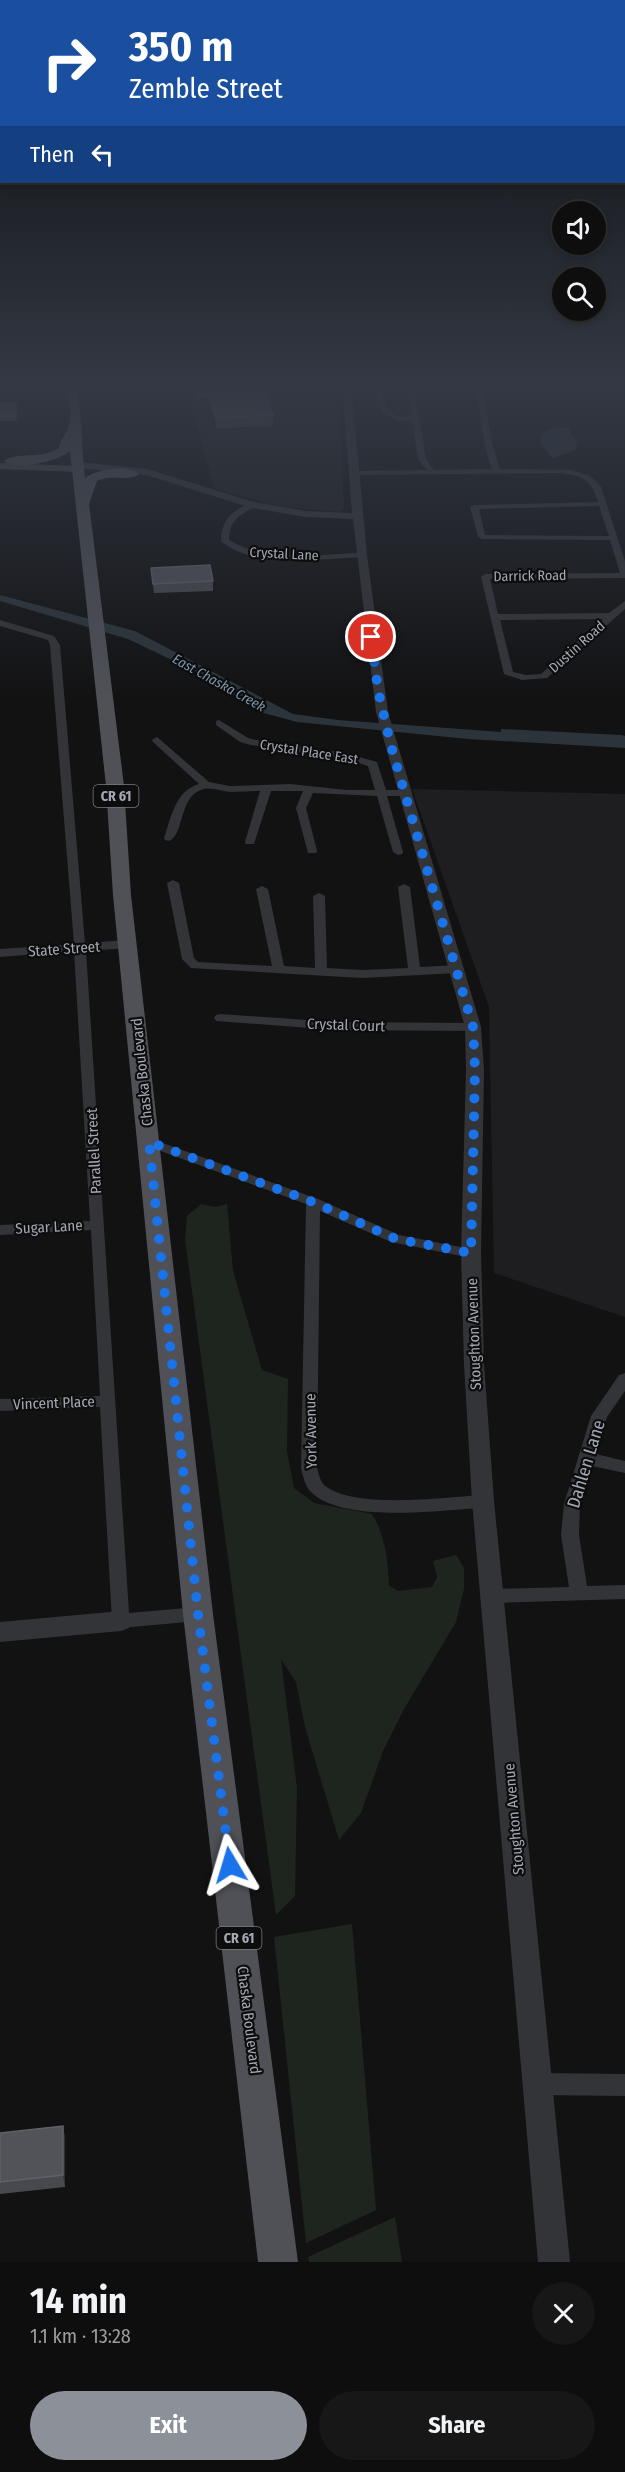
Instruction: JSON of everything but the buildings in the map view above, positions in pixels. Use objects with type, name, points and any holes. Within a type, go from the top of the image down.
[{"type":"main road","name":"Chaska Boulevard","points":[[81,488],[115,786],[128,944],[198,1614],[278,2262]]},
{"type":"main road","points":[[83,503],[87,488]]},
{"type":"street","points":[[196,488],[252,505],[306,514],[358,516]]},
{"type":"street","name":"Stoughton Avenue","points":[[356,488],[361,555],[382,712],[473,1027],[475,1070],[471,1253],[474,1364],[483,1501],[494,1596],[554,2262]]},
{"type":"street","points":[[596,488],[625,574]]},
{"type":"street","points":[[603,504],[474,507],[482,537],[614,538]]},
{"type":"street","name":"Crystal Lane","points":[[252,505],[230,517],[225,523],[225,541],[232,547],[259,555],[361,555]]},
{"type":"street","name":"Darrick Road","points":[[494,617],[485,577],[625,574]]},
{"type":"street","points":[[494,617],[612,616],[625,604]]},
{"type":"street","name":"Dustin Road","points":[[494,617],[509,674],[529,679],[544,676],[612,616]]},
{"type":"street","name":"Parallel Street","points":[[0,623],[51,638],[55,645],[60,681],[98,1225],[121,1621]]},
{"type":"street","name":"Crystal Place East","points":[[219,723],[244,740],[255,743],[346,756],[373,764],[377,771],[380,794],[398,852]]},
{"type":"street","points":[[157,740],[206,785],[230,789],[406,793]]},
{"type":"street","points":[[169,838],[179,810],[189,794],[206,785]]},
{"type":"street","points":[[250,842],[266,789]]},
{"type":"street","points":[[309,789],[301,808],[312,851]]},
{"type":"street","points":[[173,883],[188,959],[195,965],[362,974],[458,969]]},
{"type":"street","points":[[404,887],[414,970]]},
{"type":"street","points":[[262,889],[279,969]]},
{"type":"street","points":[[319,896],[321,972]]},
{"type":"street","name":"State Street","points":[[0,953],[128,944]]},
{"type":"street","name":"Crystal Court","points":[[220,1017],[336,1026],[473,1027]]},
{"type":"street","points":[[149,1142],[313,1202],[396,1239],[471,1253]]},
{"type":"street","name":"York Avenue","points":[[313,1202],[309,1468],[316,1488],[332,1498],[363,1504],[404,1507],[483,1501]]},
{"type":"street","name":"Sugar Lane","points":[[0,1230],[98,1225]]},
{"type":"street","name":"Dahlen Lane","points":[[579,1593],[570,1534],[572,1504],[599,1416],[625,1379]]},
{"type":"street","name":"Vincent Place","points":[[0,1405],[108,1401]]},
{"type":"street","points":[[585,1458],[625,1467]]},
{"type":"street","points":[[494,1596],[625,1592]]},
{"type":"street","points":[[0,1632],[198,1614]]},
{"type":"street","points":[[538,2084],[625,2085]]},
{"type":"shaded area","points":[[214,488],[343,488],[344,508],[340,512],[276,506]]},
{"type":"shaded area","points":[[412,789],[625,794],[625,1317],[494,1273],[489,1007]]},
{"type":"shaded area","points":[[201,1204],[215,1207],[227,1204],[233,1271],[262,1370],[288,1379],[287,1451],[294,1488],[314,1503],[372,1514],[385,1548],[389,1585],[398,1591],[432,1587],[437,1577],[433,1561],[456,1555],[464,1568],[464,1589],[456,1622],[404,1709],[383,1751],[361,1813],[339,1840],[305,1727],[296,1682],[281,1659],[297,1788],[295,1896],[276,1915],[185,1239],[187,1216]]},
{"type":"shaded area","points":[[352,1924],[376,2210],[306,2243],[274,1937]]},
{"type":"shaded area","points":[[395,2217],[402,2262],[309,2262],[308,2257]]},
{"type":"water","name":"East Chaska Creek","points":[[0,595],[135,631],[293,714],[338,720],[501,732],[501,729],[621,735],[625,736],[625,748],[468,739],[297,722],[260,712],[199,673],[128,639],[0,601]]},
{"type":"route","points":[[230,1865],[198,1614],[149,1142],[313,1202],[396,1239],[471,1253],[475,1070],[473,1027],[470,1010],[427,874],[382,712],[371,637]]}]
